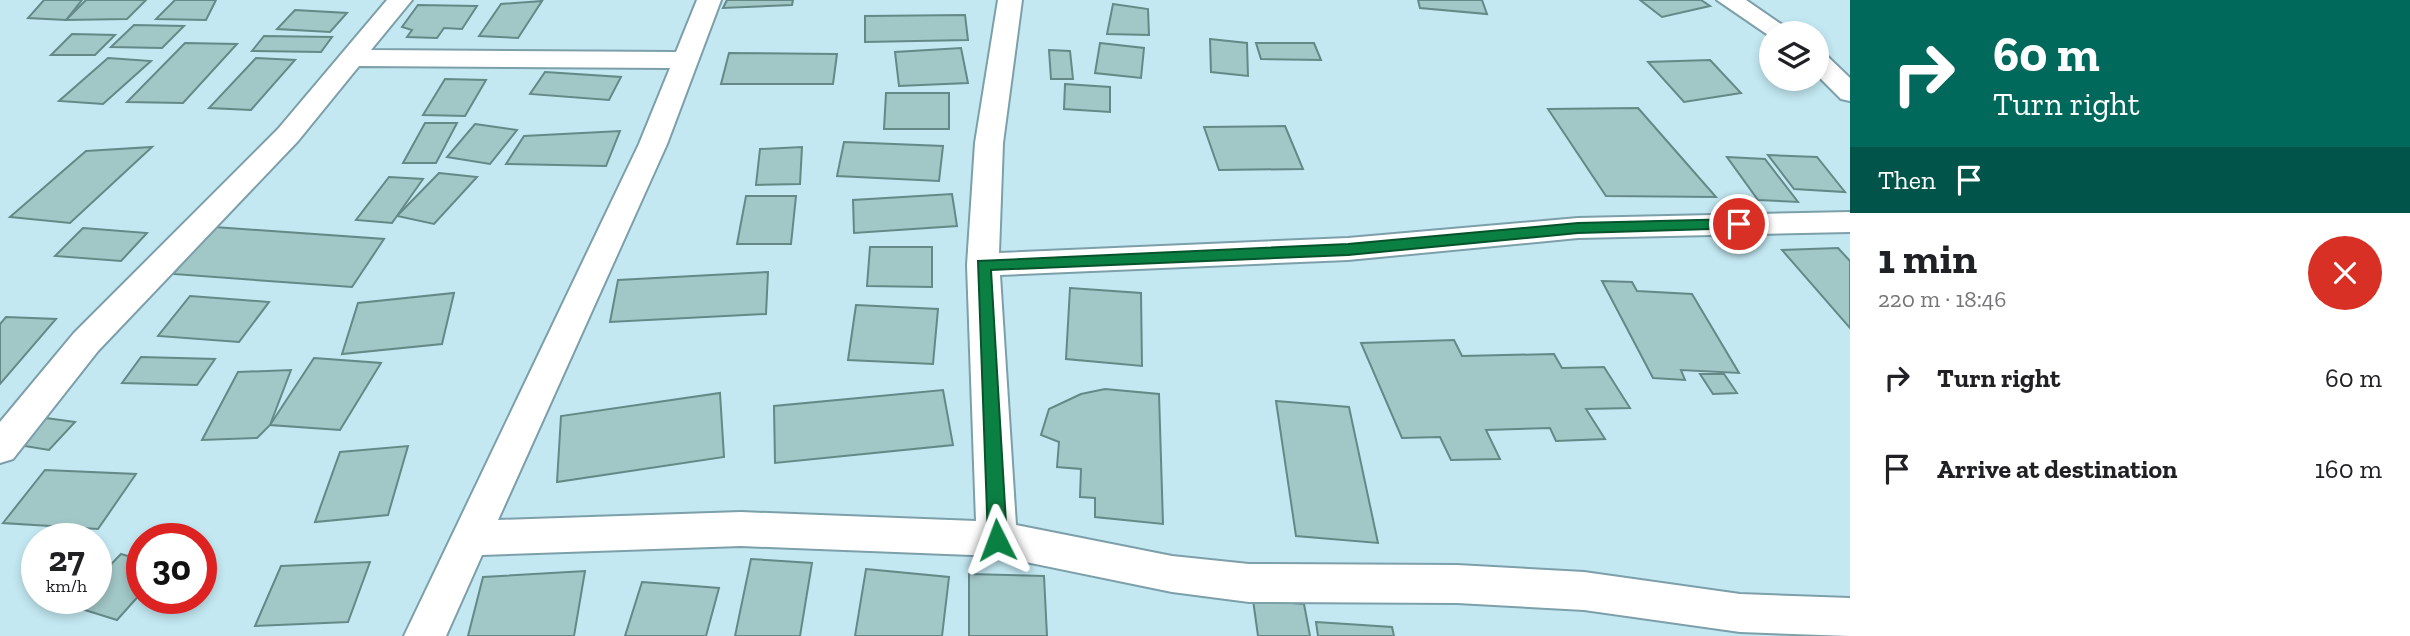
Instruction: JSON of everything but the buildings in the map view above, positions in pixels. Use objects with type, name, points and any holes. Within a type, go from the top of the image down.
[{"type":"street","points":[[5,434],[86,342],[288,135],[400,0]]},
{"type":"street","points":[[425,636],[653,144],[709,0]]},
{"type":"street","points":[[997,540],[984,265],[989,143],[1010,0]]},
{"type":"street","points":[[1729,0],[1763,21]]},
{"type":"street","points":[[353,58],[686,60]]},
{"type":"street","points":[[1829,72],[1850,93]]},
{"type":"street","points":[[984,265],[1348,249],[1578,228],[1850,222]]},
{"type":"street","points":[[470,537],[527,538],[741,529],[997,540],[1172,574],[1249,583],[1457,584],[1584,591],[1740,613],[1850,618]]},
{"type":"route","points":[[997,540],[984,265],[1348,249],[1578,228],[1739,224]]}]
